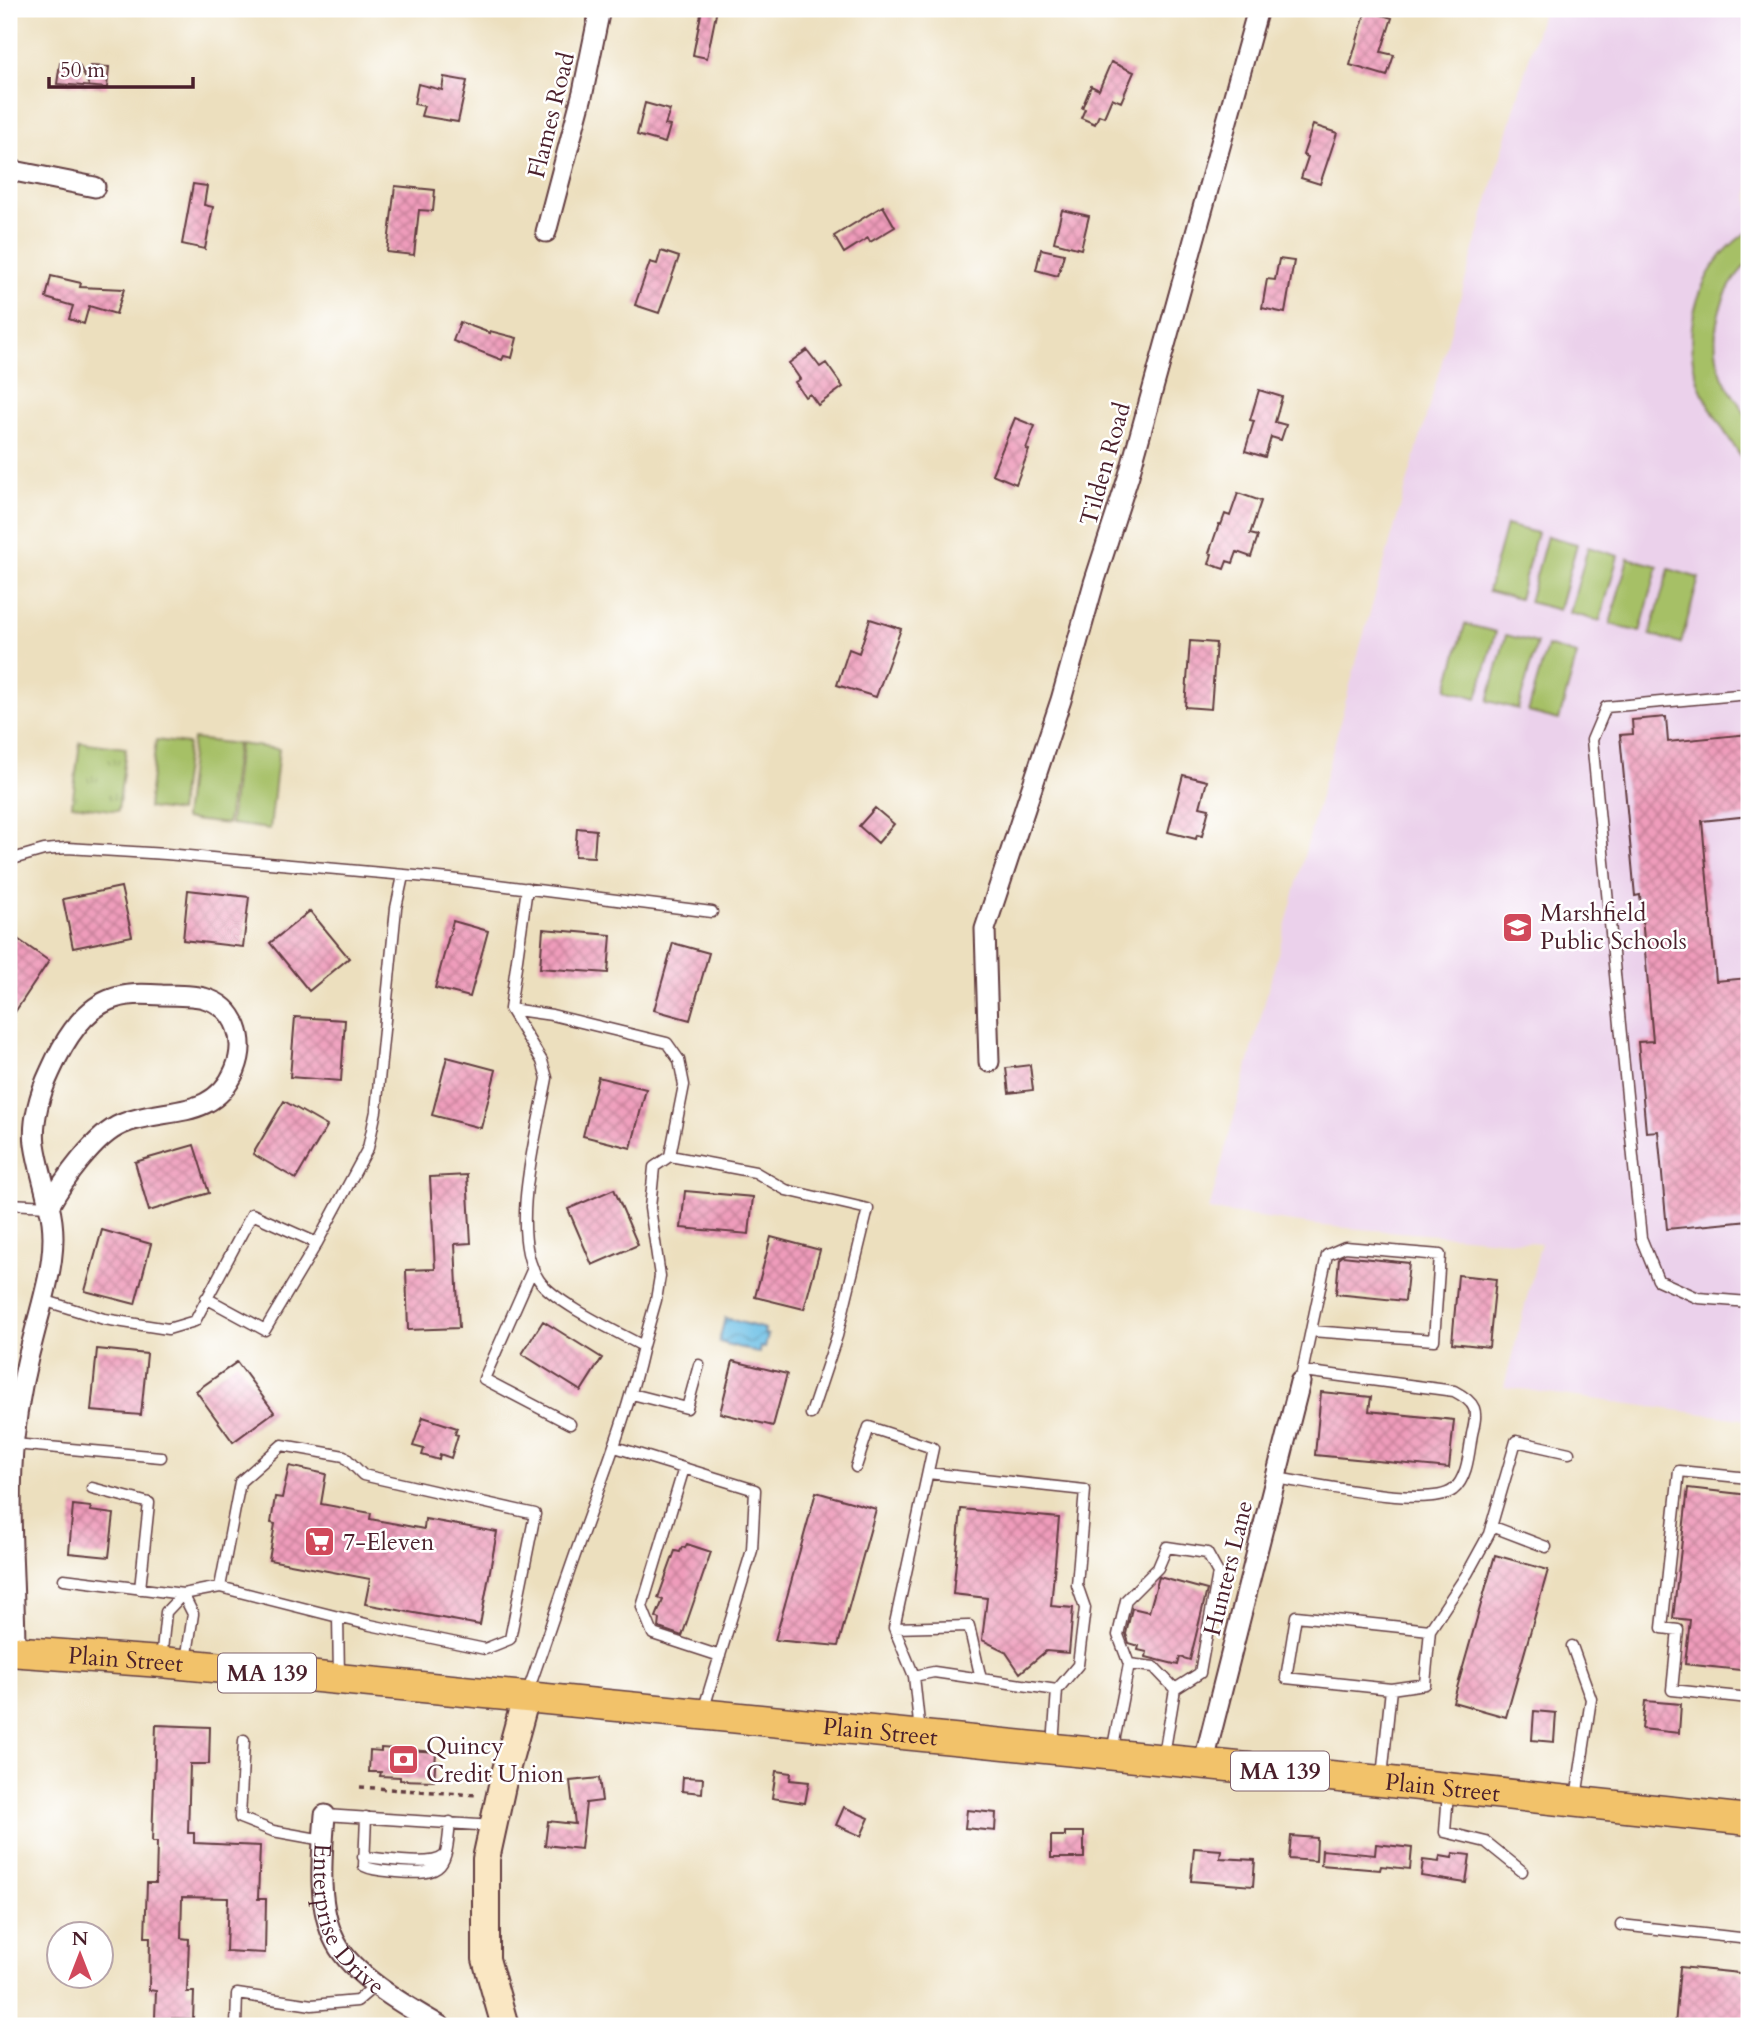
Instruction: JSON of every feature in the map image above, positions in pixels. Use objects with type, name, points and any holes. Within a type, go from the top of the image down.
[{"type":"main road","name":"Plain Street","points":[[12,1652],[526,1697],[1749,1820]]},
{"type":"street","name":"Flames Road","points":[[546,232],[583,92],[600,9]]},
{"type":"street","name":"Tilden Road","points":[[989,1062],[985,929],[1061,700],[1094,583],[1129,475],[1258,9]]},
{"type":"street","points":[[9,170],[95,187]]},
{"type":"street","points":[[12,1652],[13,1444],[23,1382],[54,1243],[54,1228],[49,1206],[35,1143],[37,1113],[45,1082],[58,1055],[88,1014],[108,1001],[127,995],[204,998],[228,1012],[241,1035],[241,1046],[235,1070],[221,1094],[203,1106],[120,1124],[95,1144],[58,1190],[49,1206]]},
{"type":"street","name":"Hunters Lane","points":[[1203,1765],[1302,1377]]},
{"type":"street","points":[[505,2026],[486,1959],[486,1859],[526,1697]]},
{"type":"street","name":"Enterprise Drive","points":[[325,1815],[323,1891],[329,1927],[336,1944],[346,1958],[377,1984],[440,2026]]},
{"type":"lane","points":[[1749,694],[1606,707],[1592,740],[1641,1238],[1658,1280],[1698,1298],[1749,1302]]},
{"type":"lane","points":[[9,860],[44,850],[67,848],[527,888],[712,912]]},
{"type":"lane","points":[[206,1298],[265,1330],[317,1243],[368,1148],[376,1111],[396,908],[403,876]]},
{"type":"lane","points":[[527,888],[510,1009],[542,1061],[547,1078],[525,1195],[525,1227],[533,1268],[538,1279],[552,1294],[643,1346]]},
{"type":"lane","points":[[510,1009],[552,1015],[667,1043],[679,1060],[684,1085],[670,1156],[654,1167],[650,1208],[660,1276],[632,1394],[526,1697]]},
{"type":"lane","points":[[670,1156],[755,1172],[786,1190],[868,1209],[837,1336],[811,1414]]},
{"type":"lane","points":[[9,1204],[49,1206]]},
{"type":"lane","points":[[43,1300],[104,1319],[168,1329],[195,1321],[252,1214],[317,1243]]},
{"type":"lane","points":[[1276,1478],[1401,1496],[1434,1497],[1453,1490],[1463,1476],[1476,1417],[1475,1407],[1468,1398],[1454,1391],[1302,1377],[1311,1331],[1327,1255],[1345,1247],[1440,1255],[1434,1340],[1311,1331]]},
{"type":"lane","points":[[533,1268],[484,1378],[570,1424]]},
{"type":"lane","points":[[632,1394],[687,1408],[699,1365]]},
{"type":"lane","points":[[856,1467],[869,1427],[933,1448],[894,1628],[914,1676],[920,1737]]},
{"type":"lane","points":[[1430,1630],[1296,1616],[1286,1678],[1391,1689],[1426,1684],[1430,1630],[1467,1574],[1492,1526],[1516,1441],[1569,1453]]},
{"type":"lane","points":[[13,1444],[161,1457]]},
{"type":"lane","points":[[64,1579],[183,1594],[219,1587],[338,1617],[485,1649],[510,1639],[535,1514],[363,1475],[344,1456],[282,1445],[240,1482],[219,1587]]},
{"type":"lane","points":[[615,1447],[755,1490],[752,1550],[702,1715]]},
{"type":"lane","points":[[684,1468],[642,1607],[653,1634],[720,1656]]},
{"type":"lane","points":[[1749,1478],[1679,1471],[1662,1628],[1678,1630],[1672,1690],[1749,1698]]},
{"type":"lane","points":[[928,1473],[1086,1490],[1077,1586],[1084,1608],[1078,1665],[1057,1690],[1052,1750]]},
{"type":"lane","points":[[92,1488],[149,1503],[140,1589]]},
{"type":"lane","points":[[1492,1526],[1546,1547]]},
{"type":"lane","points":[[1111,1756],[1129,1664],[1118,1635],[1126,1600],[1158,1568],[1167,1547],[1207,1553],[1218,1573],[1200,1673],[1175,1689],[1164,1761]]},
{"type":"lane","points":[[173,1664],[166,1612],[183,1594]]},
{"type":"lane","points":[[173,1664],[193,1614],[183,1594]]},
{"type":"lane","points":[[338,1617],[339,1680]]},
{"type":"lane","points":[[894,1628],[969,1626],[981,1679]]},
{"type":"lane","points":[[1572,1646],[1591,1699],[1576,1802]]},
{"type":"lane","points":[[1129,1664],[1154,1667],[1175,1689]]},
{"type":"lane","points":[[914,1676],[934,1672],[1057,1690]]},
{"type":"lane","points":[[1381,1781],[1391,1689]]},
{"type":"lane","points":[[244,1740],[240,1818],[273,1831],[323,1840]]},
{"type":"lane","points":[[1448,1788],[1445,1832],[1486,1842],[1522,1871]]},
{"type":"lane","points":[[325,1815],[494,1826]]},
{"type":"lane","points":[[366,1817],[363,1857],[367,1868],[423,1874],[438,1868],[446,1851],[450,1822]]},
{"type":"lane","points":[[1621,1925],[1749,1939]]},
{"type":"lane","points":[[236,2026],[237,1994],[312,2005],[357,2001],[377,1984]]},
{"type":"path","points":[[360,1787],[478,1796]]},
{"type":"shaded area","name":"Marshfield Public Schools","points":[[1543,9],[1749,9],[1749,1420],[1504,1387],[1541,1243],[1322,1226],[1209,1210],[1361,644]]},
{"type":"green space","points":[[1749,231],[1749,262],[1730,286],[1723,300],[1716,329],[1716,345],[1722,375],[1749,422],[1749,470],[1705,398],[1694,365],[1691,343],[1698,300],[1706,280],[1717,261]]},
{"type":"green space","points":[[1506,525],[1537,533],[1519,599],[1488,591]]},
{"type":"green space","points":[[1547,536],[1577,544],[1559,610],[1529,602]]},
{"type":"green space","points":[[1588,547],[1618,556],[1600,621],[1570,613]]},
{"type":"green space","points":[[1628,558],[1658,566],[1640,632],[1610,624]]},
{"type":"green space","points":[[1669,569],[1699,578],[1681,643],[1650,635]]},
{"type":"green space","points":[[1465,624],[1496,632],[1477,698],[1447,689]]},
{"type":"green space","points":[[1506,635],[1537,643],[1518,709],[1488,701]]},
{"type":"green space","points":[[1547,646],[1577,655],[1559,720],[1528,712]]},
{"type":"green space","points":[[193,739],[237,744],[227,824],[184,819]]},
{"type":"green space","points":[[156,740],[188,744],[179,812],[148,808]]},
{"type":"green space","points":[[80,742],[126,748],[118,811],[72,805]]},
{"type":"green space","points":[[239,744],[279,749],[270,829],[230,824]]},
{"type":"water","points":[[725,1318],[765,1329],[764,1334],[768,1335],[765,1348],[760,1347],[759,1353],[719,1342]]},
{"type":"building","points":[[702,9],[717,9],[707,58],[693,55]]},
{"type":"building","points":[[1366,10],[1392,18],[1381,52],[1394,55],[1387,76],[1350,65]]},
{"type":"building","points":[[1111,62],[1134,72],[1121,102],[1112,98],[1104,117],[1099,115],[1095,124],[1081,118],[1085,109],[1082,108],[1091,86],[1099,90]]},
{"type":"building","points":[[60,63],[79,65],[88,83],[90,66],[109,67],[107,88],[57,84]]},
{"type":"building","points":[[444,77],[467,81],[458,122],[421,116],[424,106],[414,104],[418,84],[442,90]]},
{"type":"building","points":[[645,103],[670,110],[665,125],[670,126],[665,143],[637,135]]},
{"type":"building","points":[[1313,125],[1337,133],[1320,184],[1301,178],[1308,157],[1303,155]]},
{"type":"building","points":[[193,184],[207,186],[204,205],[213,207],[205,249],[182,244]]},
{"type":"building","points":[[395,186],[435,190],[433,211],[419,210],[414,255],[387,252]]},
{"type":"building","points":[[883,206],[895,227],[870,242],[868,238],[844,253],[834,236]]},
{"type":"building","points":[[1062,210],[1089,216],[1081,249],[1054,242]]},
{"type":"building","points":[[1041,249],[1064,254],[1058,276],[1036,270]]},
{"type":"building","points":[[661,251],[679,257],[659,313],[635,305],[650,262],[657,264]]},
{"type":"building","points":[[1279,259],[1294,261],[1285,313],[1262,308],[1267,279],[1275,280]]},
{"type":"building","points":[[51,276],[81,283],[80,287],[124,289],[116,314],[89,306],[84,324],[69,319],[73,306],[46,298]]},
{"type":"building","points":[[460,322],[490,333],[517,338],[512,358],[504,356],[502,360],[453,341]]},
{"type":"building","points":[[807,350],[820,367],[826,363],[843,387],[818,405],[810,394],[805,397],[795,382],[800,379],[789,363]]},
{"type":"building","points":[[1259,390],[1282,397],[1275,422],[1286,425],[1281,440],[1271,437],[1265,457],[1245,451]]},
{"type":"building","points":[[1015,418],[1035,426],[1016,484],[992,474]]},
{"type":"building","points":[[1238,493],[1261,501],[1250,534],[1258,536],[1251,557],[1237,552],[1233,563],[1227,561],[1224,569],[1209,564],[1212,554],[1209,553],[1219,524],[1221,525],[1225,514],[1230,516]]},
{"type":"building","points":[[870,619],[901,629],[876,697],[837,685],[849,649],[859,653]]},
{"type":"building","points":[[1190,641],[1216,643],[1211,709],[1185,707]]},
{"type":"building","points":[[1666,717],[1668,742],[1749,734],[1749,816],[1702,821],[1716,981],[1749,978],[1749,1221],[1667,1229],[1658,1131],[1646,1132],[1638,1042],[1653,1041],[1640,895],[1635,896],[1620,735],[1633,734],[1632,720]]},
{"type":"building","points":[[1183,775],[1207,781],[1200,807],[1209,809],[1202,836],[1197,835],[1196,839],[1168,832]]},
{"type":"building","points":[[875,808],[894,824],[878,843],[859,826]]},
{"type":"building","points":[[577,828],[596,830],[594,857],[575,856]]},
{"type":"building","points":[[121,887],[132,936],[73,948],[63,899]]},
{"type":"building","points":[[188,890],[249,897],[243,947],[183,940]]},
{"type":"building","points":[[310,911],[349,958],[309,991],[270,943]]},
{"type":"building","points":[[453,921],[488,931],[470,997],[435,988]]},
{"type":"building","points":[[543,929],[611,935],[608,973],[540,968]]},
{"type":"building","points":[[9,933],[49,961],[9,1021]]},
{"type":"building","points":[[673,943],[709,953],[690,1020],[654,1010]]},
{"type":"building","points":[[295,1017],[345,1020],[341,1081],[290,1077]]},
{"type":"building","points":[[447,1057],[496,1070],[481,1128],[432,1115]]},
{"type":"building","points":[[1030,1065],[1033,1090],[1009,1093],[1006,1068]]},
{"type":"building","points":[[598,1077],[646,1089],[631,1148],[583,1136]]},
{"type":"building","points":[[284,1101],[327,1126],[296,1179],[253,1154]]},
{"type":"building","points":[[194,1145],[209,1193],[149,1211],[135,1162]]},
{"type":"building","points":[[467,1175],[471,1243],[455,1244],[459,1328],[408,1330],[406,1270],[435,1269],[430,1177]]},
{"type":"building","points":[[614,1189],[638,1245],[592,1265],[568,1209]]},
{"type":"building","points":[[685,1191],[753,1197],[749,1234],[681,1228]]},
{"type":"building","points":[[102,1230],[151,1244],[135,1304],[85,1291]]},
{"type":"building","points":[[771,1237],[820,1250],[804,1309],[755,1297]]},
{"type":"building","points":[[1342,1256],[1409,1263],[1405,1301],[1336,1294],[1339,1258]]},
{"type":"building","points":[[1458,1275],[1496,1279],[1489,1347],[1452,1343]]},
{"type":"building","points":[[543,1321],[602,1358],[581,1391],[522,1354]]},
{"type":"building","points":[[97,1349],[147,1354],[141,1415],[91,1411]]},
{"type":"building","points":[[733,1361],[787,1374],[773,1426],[720,1413]]},
{"type":"building","points":[[237,1362],[274,1412],[233,1442],[196,1391]]},
{"type":"building","points":[[1321,1392],[1371,1397],[1369,1411],[1454,1420],[1449,1468],[1315,1455]]},
{"type":"building","points":[[423,1417],[457,1428],[455,1434],[458,1435],[451,1458],[440,1454],[439,1460],[422,1455],[424,1449],[413,1446]]},
{"type":"building","points":[[289,1466],[326,1474],[321,1504],[371,1513],[370,1519],[424,1529],[425,1519],[497,1532],[480,1625],[365,1604],[370,1579],[269,1560],[275,1524],[271,1523],[275,1497],[282,1498]]},
{"type":"building","points":[[1688,1488],[1749,1495],[1749,1671],[1685,1664],[1690,1620],[1673,1618]]},
{"type":"building","points":[[816,1492],[876,1509],[838,1646],[775,1640]]},
{"type":"building","points":[[73,1505],[91,1507],[90,1511],[114,1514],[109,1557],[69,1553]]},
{"type":"building","points":[[961,1509],[1059,1518],[1051,1606],[1073,1608],[1069,1653],[1046,1651],[1020,1673],[1005,1651],[982,1640],[987,1598],[953,1594]]},
{"type":"building","points":[[687,1544],[711,1552],[682,1636],[659,1628],[660,1619],[656,1617],[663,1600],[658,1598],[675,1551],[680,1552]]},
{"type":"building","points":[[1495,1555],[1548,1570],[1506,1717],[1453,1702]]},
{"type":"building","points":[[1159,1577],[1207,1590],[1190,1660],[1180,1657],[1178,1665],[1146,1657],[1147,1652],[1138,1650],[1139,1646],[1129,1643],[1126,1634],[1132,1608],[1149,1612]]},
{"type":"building","points":[[1645,1701],[1681,1704],[1679,1733],[1642,1729]]},
{"type":"building","points":[[1534,1711],[1556,1713],[1554,1742],[1532,1740]]},
{"type":"building","points":[[156,1725],[210,1727],[209,1764],[190,1764],[188,1833],[194,1833],[194,1843],[260,1846],[258,1899],[266,1899],[265,1953],[226,1951],[228,1898],[182,1897],[181,1938],[189,1939],[187,1992],[194,1992],[193,2019],[155,2018],[156,1991],[149,1990],[150,1937],[145,1937],[147,1883],[156,1883],[157,1842],[152,1842]]},
{"type":"building","name":"Quincy Credit Union","points":[[381,1748],[436,1752],[434,1781],[400,1780],[400,1777],[380,1776],[381,1772],[369,1772],[370,1750],[381,1751]]},
{"type":"building","points":[[776,1771],[791,1773],[790,1780],[809,1782],[805,1803],[772,1798]]},
{"type":"building","points":[[683,1777],[703,1778],[702,1793],[682,1791]]},
{"type":"building","points":[[599,1778],[602,1801],[586,1803],[581,1849],[545,1845],[548,1821],[575,1824],[570,1781]]},
{"type":"building","points":[[844,1807],[869,1818],[861,1836],[836,1825]]},
{"type":"building","points":[[967,1810],[996,1813],[995,1831],[965,1828]]},
{"type":"building","points":[[1065,1832],[1084,1832],[1084,1858],[1051,1858],[1051,1836],[1065,1836]]},
{"type":"building","points":[[1291,1836],[1317,1838],[1316,1861],[1289,1859]]},
{"type":"building","points":[[1376,1844],[1412,1848],[1410,1869],[1381,1866],[1380,1870],[1321,1865],[1322,1850],[1375,1855]]},
{"type":"building","points":[[1194,1848],[1221,1850],[1220,1858],[1255,1860],[1253,1886],[1191,1881]]},
{"type":"building","points":[[1453,1853],[1470,1855],[1466,1883],[1421,1876],[1423,1860],[1439,1862],[1440,1856],[1452,1858]]},
{"type":"building","points":[[1680,1967],[1749,1974],[1749,2026],[1675,2026]]},
{"type":"place","name":"Marshfield Public Schools","points":[[1517,927]]},
{"type":"place","name":"7-Eleven","points":[[320,1542]]},
{"type":"place","name":"Quincy Credit Union","points":[[403,1760]]}]
